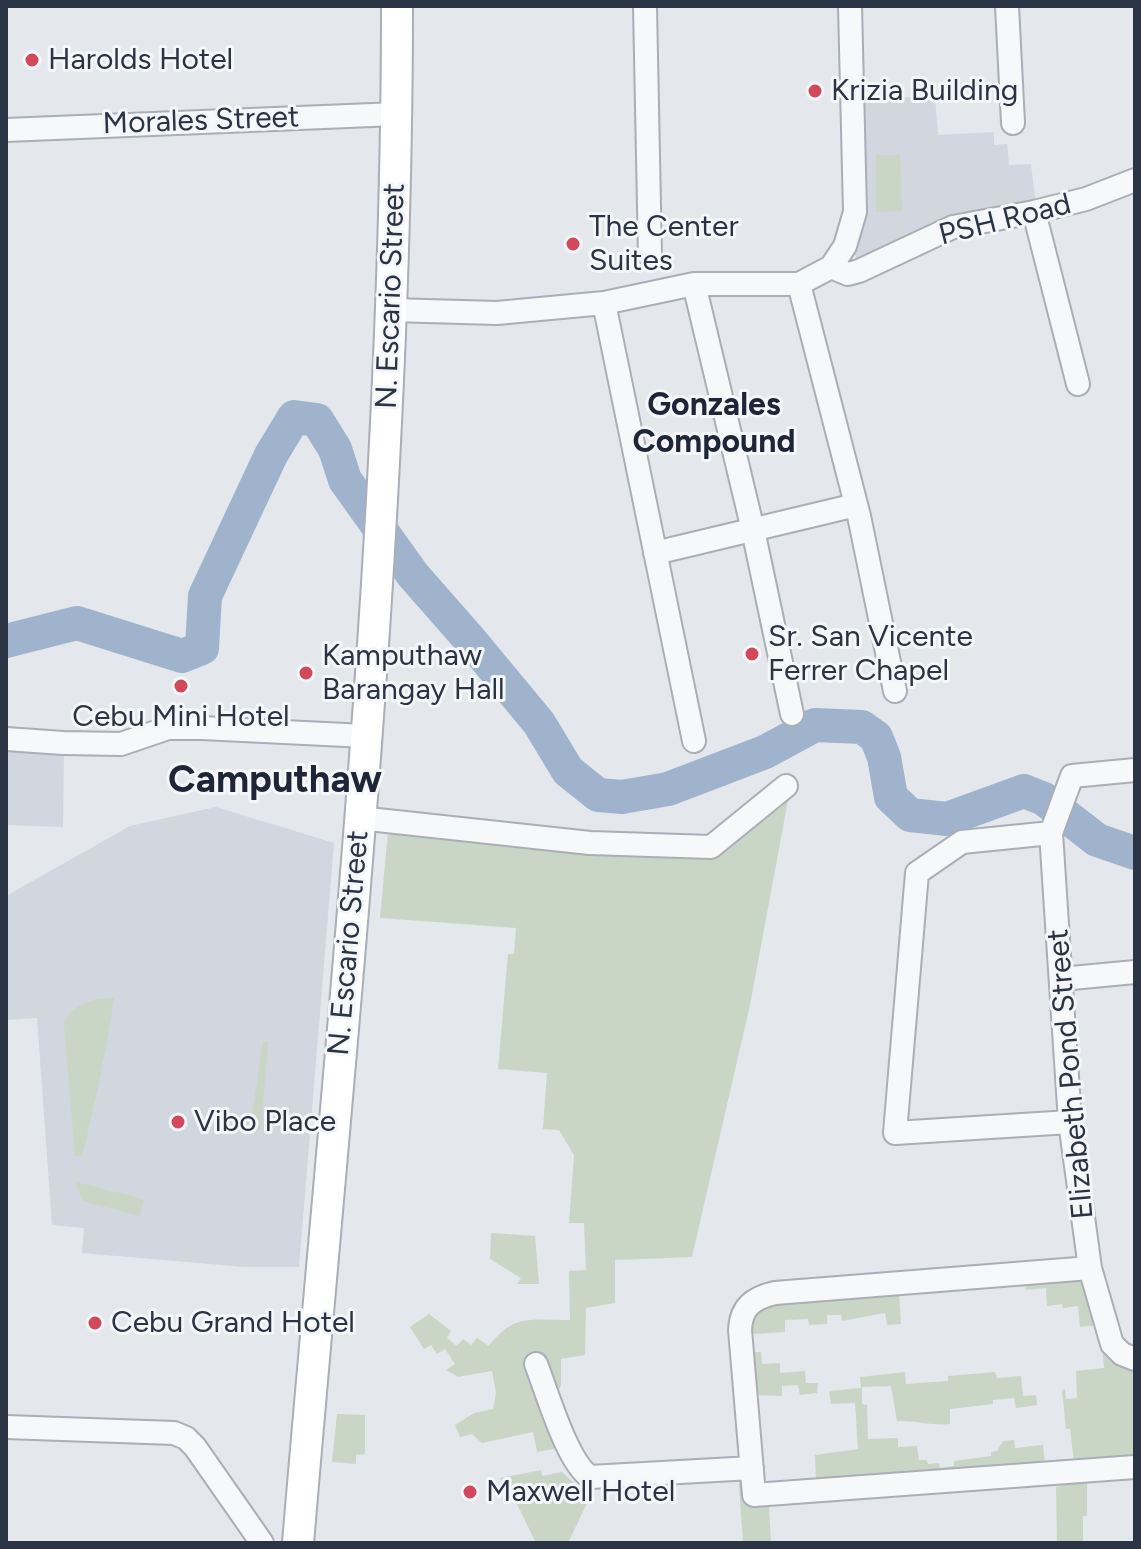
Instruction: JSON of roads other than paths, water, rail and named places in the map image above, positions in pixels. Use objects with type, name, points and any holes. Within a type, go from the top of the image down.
[{"type":"main road","name":"N. Escario Street","points":[[298,1543],[380,568],[397,114],[397,6]]},
{"type":"street","points":[[645,6],[650,256]]},
{"type":"street","points":[[391,310],[497,313],[604,303],[694,284],[799,284],[831,267],[845,246],[855,212],[850,6]]},
{"type":"street","points":[[1007,6],[1013,123]]},
{"type":"street","name":"Morales Street","points":[[6,130],[397,114]]},
{"type":"street","name":"PSH Road","points":[[831,267],[848,274],[873,266],[953,227],[1086,199],[1135,180]]},
{"type":"street","points":[[1034,212],[1078,384]]},
{"type":"street","points":[[694,284],[753,530],[792,714]]},
{"type":"street","points":[[799,284],[856,505],[895,691]]},
{"type":"street","points":[[604,303],[694,741]]},
{"type":"street","points":[[655,553],[856,505]]},
{"type":"street","points":[[6,739],[121,744],[168,728],[366,736]]},
{"type":"street","name":"Elizabeth Pond Street","points":[[1135,770],[1069,786],[1053,829],[1070,1122],[1090,1268],[1112,1344],[1122,1354],[1135,1359]]},
{"type":"street","points":[[359,818],[590,843],[711,847],[786,786]]},
{"type":"street","points":[[1053,829],[962,842],[917,873],[895,1133],[1070,1122]]},
{"type":"street","points":[[1061,979],[1135,972]]},
{"type":"street","points":[[1090,1268],[775,1293],[757,1298],[740,1317],[754,1495],[1135,1467]]},
{"type":"street","points":[[536,1364],[572,1456],[590,1477],[752,1468]]},
{"type":"street","points":[[6,1427],[174,1433],[186,1438],[262,1543]]},
{"type":"waterway","points":[[6,641],[77,623],[182,656],[202,648],[205,596],[271,455],[294,417],[317,420],[335,449],[345,480],[413,575],[539,723],[568,771],[598,795],[622,797],[668,789],[765,752],[815,725],[862,727],[876,737],[884,757],[891,797],[910,815],[947,819],[1024,791],[1044,799],[1097,840],[1135,853]]},
{"type":"place","name":"Harolds Hotel","points":[[32,60]]},
{"type":"place","name":"Krizia Building","points":[[815,91]]},
{"type":"place","name":"The Center Suites","points":[[573,244]]},
{"type":"place","name":"Sr. San Vicente Ferrer Chapel","points":[[752,654]]},
{"type":"place","name":"Kamputhaw Barangay Hall","points":[[306,673]]},
{"type":"place","name":"Cebu Mini Hotel","points":[[181,686]]},
{"type":"place","name":"Vibo Place","points":[[178,1122]]},
{"type":"place","name":"Cebu Grand Hotel","points":[[95,1323]]},
{"type":"place","name":"Maxwell Hotel","points":[[470,1492]]},
{"type":"district","name":"Gonzales Compound","points":[[714,424]]},
{"type":"district","name":"Camputhaw","points":[[275,781]]}]
